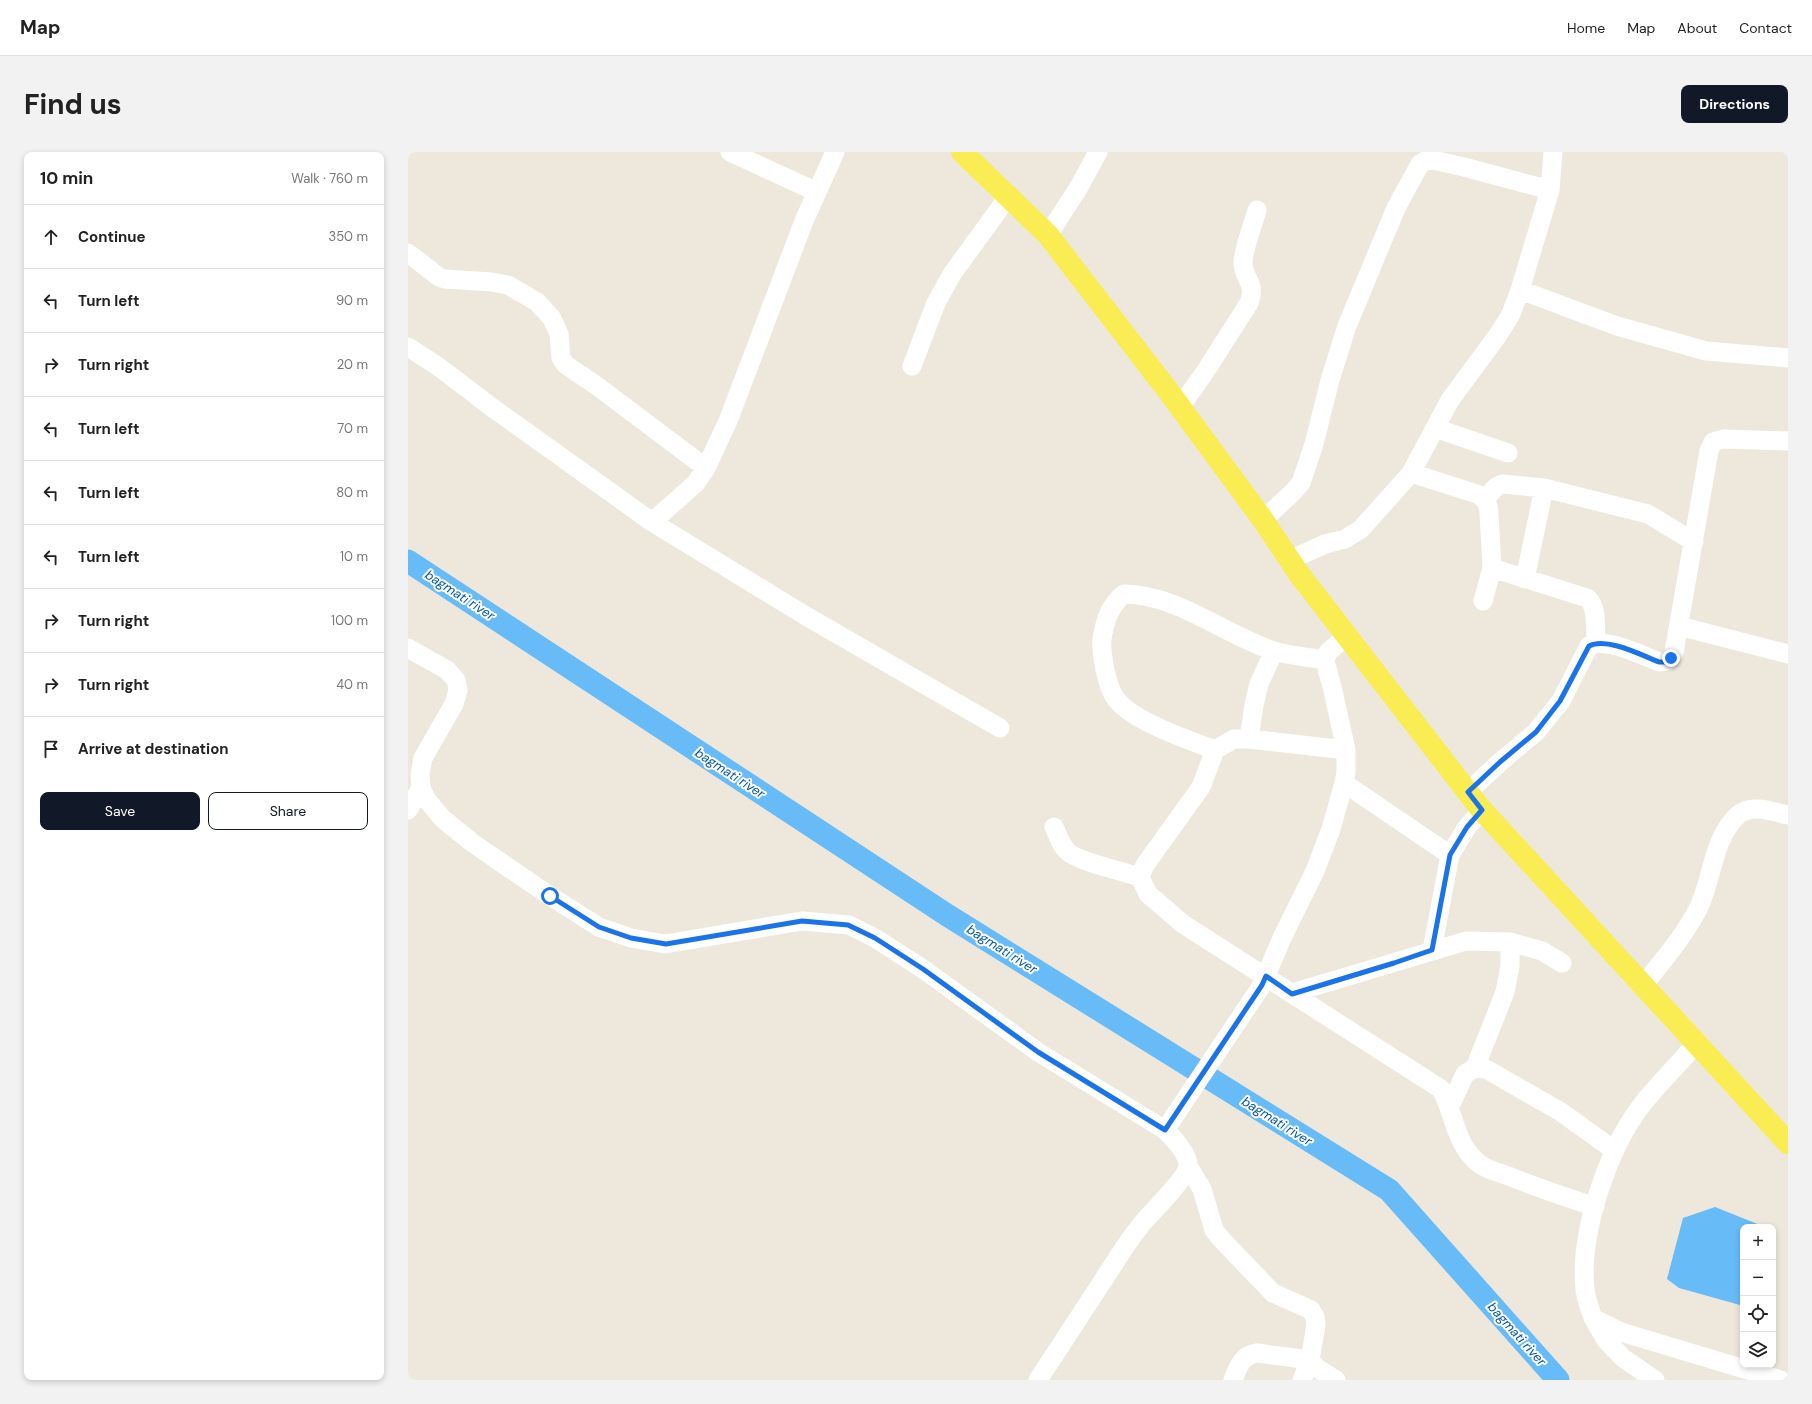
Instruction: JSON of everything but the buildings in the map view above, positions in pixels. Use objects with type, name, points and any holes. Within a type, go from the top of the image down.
[{"type":"main road","points":[[962,152],[1048,235],[1180,407],[1263,520],[1290,560],[1347,636],[1482,810],[1788,1143]]},
{"type":"street","points":[[730,152],[817,192]]},
{"type":"street","points":[[652,522],[696,482],[706,468],[728,421],[817,192],[835,152]]},
{"type":"street","points":[[1048,235],[1079,187],[1098,152]]},
{"type":"street","points":[[1290,560],[1325,544],[1345,538],[1361,528],[1411,473],[1450,400],[1498,335],[1511,314],[1520,290],[1550,190],[1553,152]]},
{"type":"street","points":[[1263,520],[1293,492],[1301,482],[1314,444],[1330,380],[1347,326],[1396,208],[1420,164],[1425,161],[1433,160],[1550,190]]},
{"type":"street","points":[[912,366],[936,303],[952,274],[1008,197]]},
{"type":"street","points":[[1180,407],[1205,372],[1249,303],[1252,293],[1252,286],[1245,273],[1243,260],[1257,210]]},
{"type":"street","points":[[408,253],[439,277],[453,281],[492,282],[508,285],[537,302],[555,325],[559,334],[561,358],[566,365],[597,386],[706,468]]},
{"type":"street","points":[[1520,290],[1617,326],[1706,351],[1788,358]]},
{"type":"street","points":[[408,347],[439,367],[490,406],[652,522],[806,616],[1000,728]]},
{"type":"street","points":[[1435,428],[1508,453]]},
{"type":"street","points":[[1468,792],[1500,762],[1536,732],[1560,701],[1589,646],[1596,643],[1606,643],[1659,662],[1666,662],[1671,658],[1674,652],[1679,626],[1709,451],[1713,442],[1723,439],[1788,441]]},
{"type":"street","points":[[1411,473],[1477,494],[1485,499],[1489,505],[1492,568],[1483,601]]},
{"type":"street","points":[[1485,499],[1496,487],[1502,484],[1544,488],[1648,514],[1694,542]]},
{"type":"street","points":[[1525,579],[1544,488]]},
{"type":"street","points":[[1492,568],[1587,598],[1592,602],[1596,643]]},
{"type":"street","points":[[1215,750],[1163,729],[1128,711],[1114,696],[1108,682],[1101,648],[1107,616],[1115,601],[1124,594],[1137,594],[1158,598],[1274,651],[1325,660]]},
{"type":"street","points":[[1679,626],[1788,654]]},
{"type":"street","points":[[1165,1130],[1264,981],[1282,938],[1315,871],[1331,829],[1344,783],[1346,772],[1346,750],[1325,660],[1328,652],[1347,636]]},
{"type":"street","points":[[408,648],[447,670],[456,680],[458,690],[454,704],[424,758],[420,774],[421,788],[427,800],[443,819],[474,844],[550,896],[599,927],[631,938],[666,944],[802,921],[848,925],[875,938],[923,969],[1038,1052],[1165,1130],[1176,1141],[1187,1159],[1188,1166],[1202,1189],[1214,1230],[1273,1293],[1311,1310],[1315,1317],[1316,1325],[1310,1360],[1302,1380]]},
{"type":"street","points":[[1249,739],[1259,684],[1274,651]]},
{"type":"street","points":[[1140,877],[1164,838],[1201,787],[1215,750],[1234,738],[1346,750]]},
{"type":"street","points":[[1344,783],[1450,855]]},
{"type":"street","points":[[408,810],[421,788]]},
{"type":"street","points":[[1643,986],[1682,937],[1698,908],[1709,881],[1717,848],[1738,815],[1756,808],[1788,815]]},
{"type":"street","points":[[1432,950],[1450,855],[1467,827],[1482,810]]},
{"type":"street","points":[[1054,827],[1061,844],[1068,853],[1078,858],[1140,877],[1148,894],[1183,924],[1264,981],[1292,994],[1440,1089],[1450,1106],[1460,1137],[1472,1158],[1484,1167],[1537,1187],[1595,1206]]},
{"type":"street","points":[[1292,994],[1432,950],[1466,941],[1510,942],[1542,951],[1562,963]]},
{"type":"street","points":[[1475,1068],[1505,992],[1510,966],[1510,942]]},
{"type":"street","points":[[1655,1380],[1623,1358],[1606,1340],[1593,1318],[1585,1290],[1584,1270],[1587,1240],[1595,1206],[1614,1150],[1641,1105],[1696,1044]]},
{"type":"street","points":[[1450,1106],[1465,1074],[1475,1068],[1486,1069],[1560,1112],[1614,1150]]},
{"type":"street","points":[[1038,1380],[1077,1322],[1131,1236],[1166,1198],[1185,1173],[1188,1166]]},
{"type":"street","points":[[1593,1318],[1621,1332],[1781,1380]]},
{"type":"street","points":[[1233,1380],[1240,1364],[1250,1354],[1257,1353],[1310,1360],[1317,1368],[1336,1380]]},
{"type":"water","points":[[1715,1207],[1758,1224],[1740,1224],[1740,1305],[1679,1288],[1667,1279],[1683,1218]]},
{"type":"waterway","name":"bagmati river","points":[[408,561],[947,915],[1389,1190],[1558,1380]]},
{"type":"route","points":[[550,896],[599,927],[631,938],[666,944],[802,921],[848,925],[875,938],[923,969],[1038,1052],[1165,1130],[1262,985],[1266,976],[1292,994],[1432,950],[1450,855],[1467,827],[1482,810],[1468,792],[1500,762],[1536,732],[1560,701],[1589,646],[1596,643],[1606,643],[1659,662],[1666,662],[1671,658]]}]
